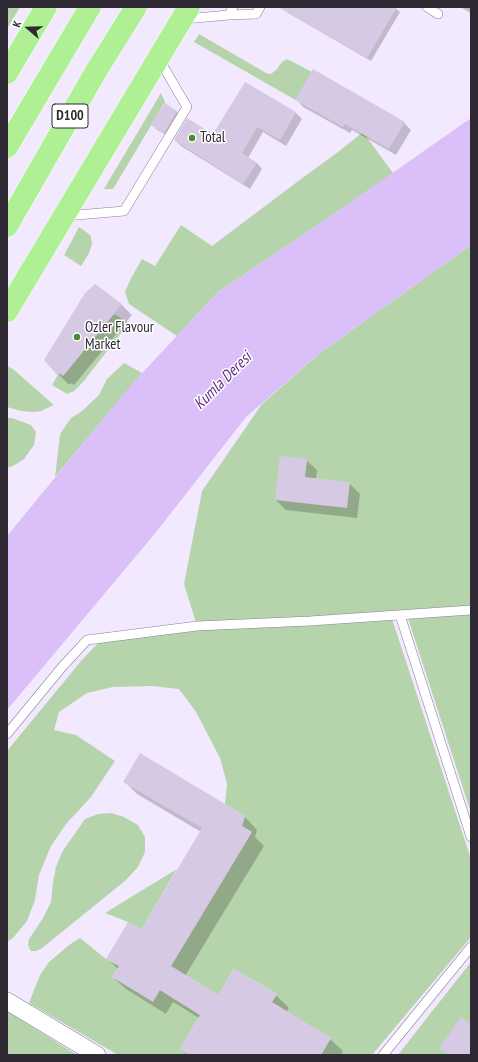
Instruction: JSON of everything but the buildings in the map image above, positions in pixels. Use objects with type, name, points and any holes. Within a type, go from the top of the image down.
[{"type":"highway","points":[[7,73],[46,7]]},
{"type":"highway","points":[[24,45],[51,7]]},
{"type":"highway","name":"D100","points":[[7,147],[90,7]]},
{"type":"highway","name":"D100","points":[[7,226],[91,80],[136,7]]},
{"type":"highway","points":[[7,311],[186,13]]},
{"type":"street","points":[[7,1001],[97,1055]]},
{"type":"lane","points":[[186,13],[231,11],[256,14],[260,7]]},
{"type":"lane","points":[[427,7],[438,14]]},
{"type":"lane","points":[[64,216],[124,211],[188,107],[159,59]]},
{"type":"lane","points":[[7,734],[62,667],[88,640],[198,626],[471,610]]},
{"type":"lane","points":[[400,615],[471,837]]},
{"type":"lane","points":[[383,1055],[471,947]]},
{"type":"green space","points":[[7,7],[20,7],[7,29]]},
{"type":"green space","points":[[199,34],[266,73],[271,74],[282,62],[287,59],[312,72],[306,89],[299,102],[194,42]]},
{"type":"green space","points":[[161,93],[165,102],[113,189],[104,189]]},
{"type":"green space","points":[[363,132],[393,173],[217,293],[177,336],[129,304],[125,292],[142,259],[155,266],[181,225],[212,246]]},
{"type":"green space","points":[[79,227],[91,236],[92,244],[89,253],[81,266],[64,255]]},
{"type":"green space","points":[[471,245],[471,813],[407,615],[391,616],[471,859],[471,937],[372,1055],[321,1055],[331,1038],[271,1003],[277,994],[234,969],[218,995],[171,966],[252,832],[242,826],[245,816],[225,804],[227,784],[220,758],[196,712],[179,689],[152,686],[113,687],[87,693],[59,712],[54,730],[76,735],[115,761],[91,797],[66,824],[51,846],[39,875],[35,900],[27,921],[13,938],[7,942],[7,751],[81,661],[103,638],[197,626],[184,584],[202,491],[262,404],[320,353]]},
{"type":"green space","points":[[114,314],[129,323],[83,382],[74,391],[67,394],[52,385],[59,373],[64,375]]},
{"type":"green space","points":[[124,363],[142,373],[55,477],[60,434],[71,418],[82,411],[99,395],[107,379]]},
{"type":"green space","points":[[7,366],[13,369],[54,405],[41,411],[33,412],[21,411],[7,407]]},
{"type":"green space","points":[[7,418],[12,418],[31,425],[36,432],[34,445],[24,459],[7,468]]},
{"type":"green space","points":[[111,813],[124,817],[138,825],[145,837],[145,852],[138,867],[126,880],[41,949],[31,951],[28,945],[29,939],[43,918],[51,902],[56,867],[62,852],[85,819],[98,814]]},
{"type":"green space","points":[[177,869],[141,930],[128,922],[105,913]]},
{"type":"green space","points":[[80,938],[106,959],[119,966],[112,977],[160,990],[200,1015],[180,1049],[189,1055],[118,1055],[29,1003],[40,975],[49,962]]},
{"type":"green space","points":[[471,962],[471,1055],[398,1055],[430,1014]]},
{"type":"green space","points":[[7,1011],[77,1055],[7,1055]]},
{"type":"water","name":"Kumla Deresi","points":[[471,118],[471,245],[320,353],[246,417],[157,531],[7,710],[7,536],[132,384],[217,293],[344,207]]},
{"type":"place","name":"Total","points":[[192,138]]},
{"type":"place","name":"Ozler Flavour Market","points":[[77,337]]}]
